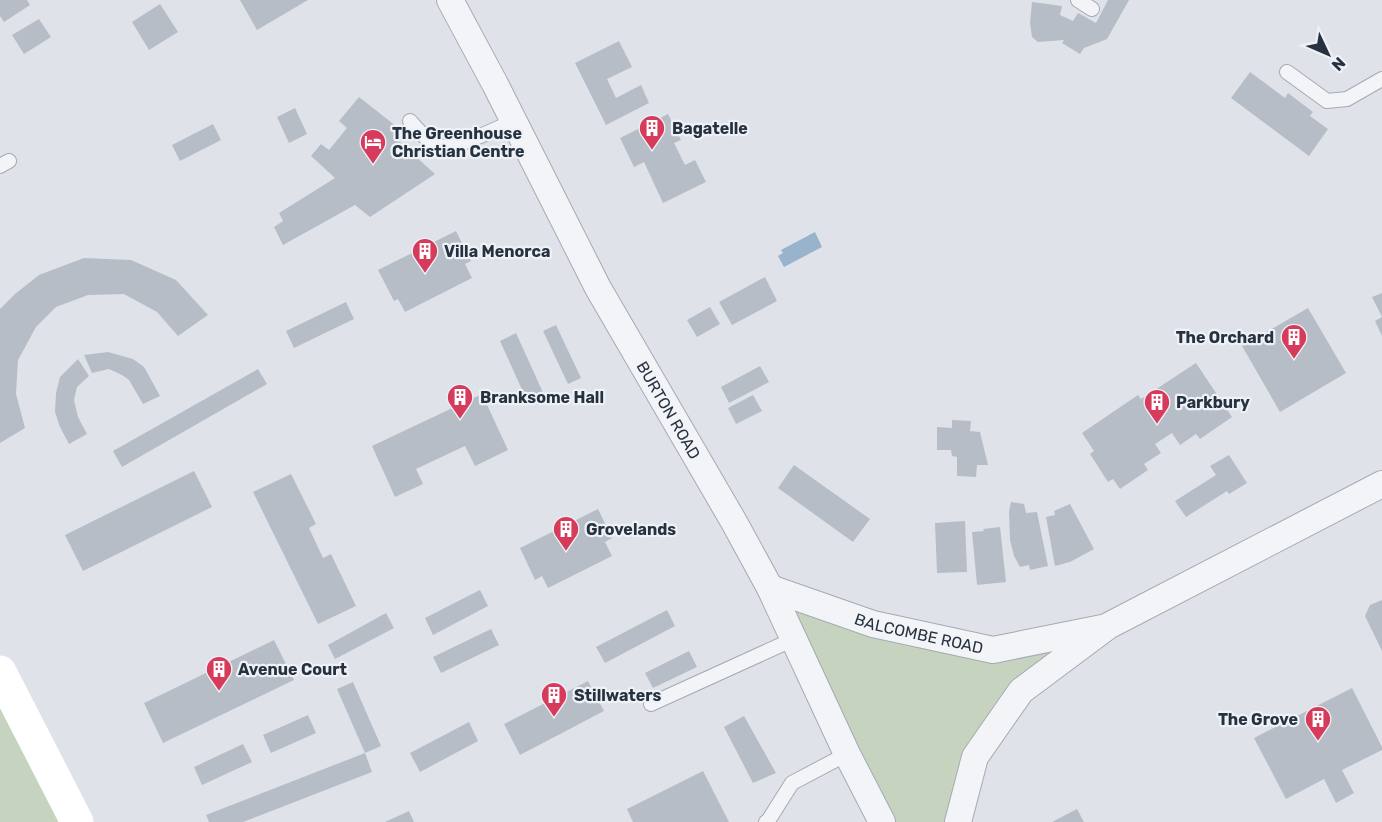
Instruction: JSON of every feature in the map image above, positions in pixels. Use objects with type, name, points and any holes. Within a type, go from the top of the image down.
[{"type":"main road","points":[[0,674],[73,820]]},
{"type":"street","name":"BURTON ROAD","points":[[450,0],[598,288],[770,588],[847,754],[882,822]]},
{"type":"street","name":"BALCOMBE ROAD","points":[[958,822],[975,757],[1021,691],[1108,627],[1382,484]]},
{"type":"street","name":"BALCOMBE ROAD","points":[[770,588],[873,624],[993,650],[1108,627]]},
{"type":"lane","points":[[1078,0],[1092,9]]},
{"type":"lane","points":[[1287,72],[1327,101],[1347,99],[1382,79]]},
{"type":"lane","points":[[410,121],[429,141],[440,146],[454,146],[514,122]]},
{"type":"lane","points":[[651,704],[794,639]]},
{"type":"lane","points":[[766,822],[792,783],[847,754]]},
{"type":"green space","points":[[770,588],[993,650],[1102,631],[1021,691],[975,757],[958,822],[882,822]]},
{"type":"green space","points":[[0,672],[77,822],[0,822]]},
{"type":"water","points":[[815,232],[822,247],[784,267],[778,256],[783,253],[781,250]]},
{"type":"building","points":[[0,0],[27,0],[30,5],[4,22],[0,16]]},
{"type":"building","points":[[240,0],[308,0],[257,30]]},
{"type":"building","points":[[1108,0],[1129,0],[1107,39],[1084,48],[1080,54],[1062,43],[1064,40],[1038,42],[1032,37],[1030,23],[1032,2],[1062,6],[1060,15],[1073,21],[1078,13],[1096,23]]},
{"type":"building","points":[[160,4],[178,32],[149,50],[132,22]]},
{"type":"building","points":[[39,19],[51,37],[24,54],[12,35]]},
{"type":"building","name":"Bagatelle","points":[[619,41],[632,67],[607,79],[616,98],[641,85],[649,103],[606,125],[575,63]]},
{"type":"building","points":[[1250,72],[1285,98],[1288,93],[1313,112],[1310,116],[1328,129],[1309,156],[1231,98]]},
{"type":"building","name":"The Greenhouse Christian Centre","points":[[359,97],[401,130],[395,138],[435,174],[370,217],[355,205],[283,245],[274,227],[283,221],[279,213],[335,178],[311,156],[321,144],[329,150],[347,128],[339,121]]},
{"type":"building","points":[[295,108],[307,134],[289,143],[277,117]]},
{"type":"building","name":"Bagatelle","points":[[668,114],[681,140],[674,143],[685,165],[695,160],[706,182],[663,203],[644,162],[634,167],[620,138]]},
{"type":"building","points":[[213,124],[221,140],[180,161],[172,145]]},
{"type":"building","name":"Villa Menorca","points":[[456,231],[471,261],[465,264],[472,278],[405,312],[398,299],[394,301],[378,270]]},
{"type":"building","points":[[84,258],[131,260],[176,280],[208,315],[178,336],[157,312],[124,294],[88,295],[56,307],[36,327],[18,360],[16,394],[25,428],[0,443],[0,309],[39,275]]},
{"type":"building","points":[[765,277],[777,301],[732,325],[719,302]]},
{"type":"building","points":[[1382,293],[1382,317],[1372,297]]},
{"type":"building","points":[[346,302],[354,319],[294,348],[286,331]]},
{"type":"building","points":[[710,307],[720,324],[697,337],[687,320]]},
{"type":"building","name":"The Orchard","points":[[1308,308],[1346,373],[1280,412],[1242,346]]},
{"type":"building","points":[[1382,317],[1382,336],[1375,321]]},
{"type":"building","points":[[556,325],[581,378],[568,384],[543,331]]},
{"type":"building","points":[[516,333],[545,397],[529,405],[500,341]]},
{"type":"building","points":[[108,352],[133,359],[144,367],[160,396],[143,404],[129,380],[122,375],[109,369],[92,373],[84,355]]},
{"type":"building","points":[[78,359],[89,376],[77,387],[74,400],[78,417],[87,434],[69,444],[55,412],[56,393],[60,377]]},
{"type":"building","name":"Parkbury","points":[[1196,363],[1232,417],[1200,439],[1196,434],[1180,445],[1172,433],[1155,444],[1161,453],[1144,464],[1148,470],[1120,489],[1113,479],[1108,482],[1090,454],[1094,451],[1082,433],[1138,395],[1141,399]]},
{"type":"building","points":[[760,366],[769,382],[729,403],[721,387]]},
{"type":"building","points":[[258,369],[267,384],[122,467],[113,451]]},
{"type":"building","name":"Branksome Hall","points":[[482,394],[508,450],[475,466],[465,446],[416,469],[423,484],[395,497],[372,446]]},
{"type":"building","points":[[753,395],[762,411],[736,424],[728,408]]},
{"type":"building","points":[[952,420],[971,421],[970,431],[980,432],[988,465],[977,465],[976,477],[957,476],[957,457],[952,456],[951,450],[937,450],[937,427],[952,428]]},
{"type":"building","points":[[1229,455],[1247,483],[1229,494],[1227,491],[1186,517],[1175,501],[1216,475],[1210,466]]},
{"type":"building","points":[[794,465],[870,519],[853,542],[778,488]]},
{"type":"building","points":[[194,471],[212,507],[83,571],[65,535]]},
{"type":"building","name":"Avenue Court","points":[[291,474],[316,524],[309,528],[323,558],[331,554],[356,606],[318,624],[253,492]]},
{"type":"building","points":[[1011,502],[1024,504],[1026,513],[1037,512],[1048,566],[1030,570],[1029,565],[1020,567],[1014,556],[1010,540]]},
{"type":"building","points":[[1070,504],[1094,549],[1070,562],[1055,566],[1046,517],[1055,515],[1054,511]]},
{"type":"building","name":"Grovelands","points":[[598,509],[612,538],[605,542],[612,556],[548,588],[542,576],[535,580],[520,548]]},
{"type":"building","points":[[965,521],[967,572],[937,573],[935,523]]},
{"type":"building","points":[[1000,527],[1006,582],[977,585],[972,532]]},
{"type":"building","points":[[480,590],[488,606],[433,635],[425,618]]},
{"type":"building","points":[[1382,600],[1382,651],[1365,616],[1370,605]]},
{"type":"building","points":[[667,610],[675,626],[605,663],[596,647]]},
{"type":"building","points":[[386,613],[394,628],[335,659],[328,645]]},
{"type":"building","points":[[491,629],[499,645],[441,673],[433,657]]},
{"type":"building","name":"Avenue Court","points":[[274,640],[294,680],[163,743],[144,703]]},
{"type":"building","points":[[689,651],[697,667],[653,688],[645,673]]},
{"type":"building","name":"Stillwaters","points":[[588,681],[604,711],[520,755],[504,724]]},
{"type":"building","points":[[353,682],[381,746],[365,753],[337,689]]},
{"type":"building","name":"The Grove","points":[[1352,688],[1382,750],[1342,770],[1354,793],[1336,803],[1324,779],[1286,799],[1254,738]]},
{"type":"building","points":[[308,715],[316,733],[271,753],[263,735]]},
{"type":"building","points":[[744,716],[776,773],[753,783],[724,727]]},
{"type":"building","points":[[469,722],[478,741],[420,772],[410,753]]},
{"type":"building","points":[[243,744],[252,762],[202,785],[194,767]]},
{"type":"building","points":[[365,753],[372,772],[243,822],[209,822],[206,815]]},
{"type":"building","points":[[703,771],[729,822],[633,822],[627,809]]},
{"type":"building","points":[[1077,809],[1084,822],[1052,822]]},
{"type":"building","points":[[409,811],[414,822],[385,822]]},
{"type":"place","name":"Bagatelle","points":[[652,151]]},
{"type":"place","name":"The Greenhouse Christian Centre","points":[[373,165]]},
{"type":"place","name":"Villa Menorca","points":[[425,274]]},
{"type":"place","name":"The Orchard","points":[[1294,360]]},
{"type":"place","name":"Branksome Hall","points":[[460,420]]},
{"type":"place","name":"Parkbury","points":[[1157,425]]},
{"type":"place","name":"Grovelands","points":[[566,552]]},
{"type":"place","name":"Avenue Court","points":[[219,692]]},
{"type":"place","name":"Stillwaters","points":[[554,718]]},
{"type":"place","name":"The Grove","points":[[1318,742]]}]
